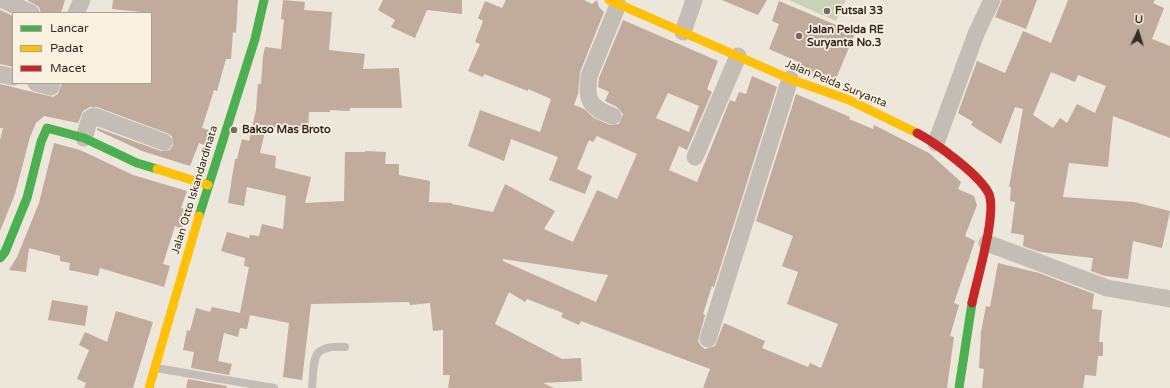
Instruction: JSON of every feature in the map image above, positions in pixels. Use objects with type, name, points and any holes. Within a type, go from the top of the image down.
[{"type":"street","points":[[3,0],[29,12]]},
{"type":"street","points":[[76,12],[82,0]]},
{"type":"street","name":"Jalan Otto Iskandardinata","points":[[149,388],[208,184],[254,39],[264,0]]},
{"type":"street","points":[[682,32],[694,0]]},
{"type":"street","points":[[936,143],[976,34],[992,0]]},
{"type":"street","points":[[613,2],[589,76],[588,88],[588,97],[591,104],[600,111],[613,116]]},
{"type":"street","name":"Jalan Pelda Suryanta","points":[[613,2],[790,79],[849,100],[904,125],[936,143],[981,183],[989,195],[990,206],[987,243],[978,274],[970,312],[959,388]]},
{"type":"street","points":[[695,157],[738,56]]},
{"type":"street","points":[[0,74],[12,77]]},
{"type":"street","points":[[708,339],[790,79]]},
{"type":"street","points":[[40,84],[51,87],[52,84]]},
{"type":"street","points":[[84,138],[90,118],[94,116],[164,142]]},
{"type":"street","points":[[0,258],[5,252],[27,198],[40,142],[45,129],[48,128],[84,138],[137,163],[208,184]]},
{"type":"street","points":[[987,243],[1107,288],[1170,299]]},
{"type":"lane","points":[[312,388],[316,357],[320,349],[326,347],[345,347]]},
{"type":"lane","points":[[155,368],[274,388]]},
{"type":"green space","name":"Futsal 33","points":[[789,0],[846,0],[836,21]]},
{"type":"building","points":[[27,0],[65,0],[61,12],[41,12],[39,7]]},
{"type":"building","points":[[113,0],[238,0],[236,33],[233,32],[231,59],[226,59],[217,91],[214,90],[202,128],[212,131],[207,146],[199,143],[190,166],[142,151],[97,130],[97,128],[161,151],[170,150],[173,145],[172,136],[167,133],[97,107],[90,107],[83,111],[78,123],[44,116],[36,123],[30,137],[15,194],[0,231],[0,140],[3,128],[0,128],[0,84],[53,97],[58,94],[62,84],[152,84],[152,12],[112,9]]},
{"type":"building","points":[[283,0],[305,2],[304,10],[332,12],[329,50],[365,54],[363,69],[399,68],[402,108],[350,108],[350,111],[330,110],[330,112],[309,112],[308,130],[266,127],[260,153],[276,156],[275,168],[311,177],[305,203],[344,201],[345,152],[386,152],[385,164],[399,164],[399,175],[430,181],[429,202],[452,203],[493,212],[505,184],[555,211],[544,229],[573,242],[597,190],[617,199],[637,154],[597,136],[593,142],[589,140],[577,169],[592,176],[585,194],[549,180],[558,157],[511,139],[504,161],[468,146],[480,110],[540,132],[551,99],[528,89],[528,91],[484,74],[483,77],[468,71],[480,44],[475,42],[483,21],[478,18],[485,1],[502,8],[506,0],[584,0],[592,4],[597,0],[599,7],[604,12],[580,72],[578,94],[574,105],[584,109],[594,118],[610,125],[619,124],[623,114],[617,107],[605,101],[609,92],[598,87],[599,78],[623,20],[718,61],[707,89],[712,92],[687,150],[679,146],[669,170],[697,182],[730,100],[735,102],[739,92],[746,94],[752,76],[777,87],[714,287],[712,286],[703,314],[705,315],[698,341],[705,349],[715,346],[724,323],[765,341],[762,348],[808,367],[810,363],[821,368],[838,324],[787,304],[798,272],[782,266],[793,236],[756,221],[796,94],[850,117],[849,119],[873,129],[874,125],[929,153],[961,182],[958,189],[974,196],[977,205],[965,236],[975,241],[954,303],[959,305],[950,336],[954,337],[947,388],[703,388],[710,369],[581,321],[579,325],[561,317],[563,313],[527,299],[525,302],[509,292],[495,324],[562,359],[581,358],[582,381],[543,383],[554,388],[448,388],[450,375],[443,375],[443,330],[433,331],[430,303],[410,305],[409,302],[311,304],[302,380],[283,377],[289,323],[240,313],[249,267],[244,266],[245,258],[221,251],[227,232],[249,238],[250,235],[259,236],[262,224],[283,229],[286,196],[247,187],[244,206],[228,203],[235,159],[237,159],[242,139],[249,141],[256,110],[258,84],[261,84],[265,47],[281,49],[284,20],[281,19]],"holes":[[[668,93],[699,106],[689,132],[656,118]],[[503,259],[608,275],[596,302],[503,261]]]},
{"type":"building","points":[[383,0],[462,0],[462,14],[427,10],[415,38],[391,27],[395,20],[378,10]]},
{"type":"building","points":[[722,0],[767,0],[758,15]]},
{"type":"building","points":[[1002,0],[1037,0],[1026,29],[995,17]]},
{"type":"building","points":[[1068,0],[1155,0],[1153,3],[1164,8],[1152,39],[1170,46],[1170,138],[1113,116],[1108,167],[1069,163],[1063,197],[1134,202],[1170,211],[1162,248],[1133,241],[1128,279],[1105,276],[1091,271],[1093,258],[1040,252],[1023,246],[1024,235],[1011,233],[1015,202],[1010,201],[1011,187],[1009,187],[1023,109],[1015,107],[1001,144],[971,125],[973,122],[958,113],[977,61],[1005,73],[1023,31],[1051,43]],"holes":[[[1051,72],[1075,82],[1078,75],[1106,86],[1095,113],[1077,104],[1067,123],[1060,118],[1053,128],[1033,115]]]},
{"type":"building","points":[[779,1],[855,33],[835,81],[813,71],[812,74],[799,69],[801,63],[769,49],[779,24],[772,21]]},
{"type":"building","points":[[0,10],[12,16],[12,67],[0,64]]},
{"type":"building","points":[[54,143],[80,150],[133,175],[187,191],[181,208],[188,210],[182,229],[175,226],[163,264],[170,266],[164,287],[100,268],[98,276],[69,270],[70,263],[60,261],[60,256],[29,248],[26,272],[9,270],[17,257],[39,203]]},
{"type":"building","points":[[998,263],[1039,273],[1094,294],[1092,309],[1102,310],[1099,342],[1103,342],[1103,356],[1098,356],[1096,376],[1085,375],[1083,388],[982,388],[984,369],[979,368],[981,332],[986,306],[990,307]]},
{"type":"building","points":[[52,300],[88,306],[85,326],[48,320]]},
{"type":"building","points":[[212,307],[250,315],[247,329],[240,328],[238,337],[224,333],[218,361],[232,364],[229,375],[191,368],[194,352],[183,350],[187,330],[190,331],[196,308],[210,312]]},
{"type":"building","points":[[116,311],[153,322],[133,388],[84,388],[86,383],[77,379],[89,350],[79,345],[85,332],[107,342]]},
{"type":"building","points":[[188,379],[227,386],[226,388],[186,388]]},
{"type":"traffic: fast","points":[[199,216],[255,39],[264,0]]},
{"type":"traffic: fast","points":[[0,258],[5,252],[27,198],[41,142],[47,128],[84,138],[137,163],[157,169]]},
{"type":"traffic: fast","points":[[959,388],[972,303]]},
{"type":"traffic: slow","points":[[609,0],[790,79],[849,100],[917,133]]},
{"type":"traffic: slow","points":[[157,169],[208,185]]},
{"type":"traffic: slow","points":[[149,388],[199,216]]},
{"type":"traffic: jam","points":[[917,133],[957,160],[977,178],[989,194],[991,203],[988,231],[972,303]]},
{"type":"place","name":"Futsal 33","points":[[827,11]]},
{"type":"place","name":"Jalan Pelda RE Suryanta No.3","points":[[799,36]]},
{"type":"place","name":"Bakso Mas Broto","points":[[234,130]]}]
